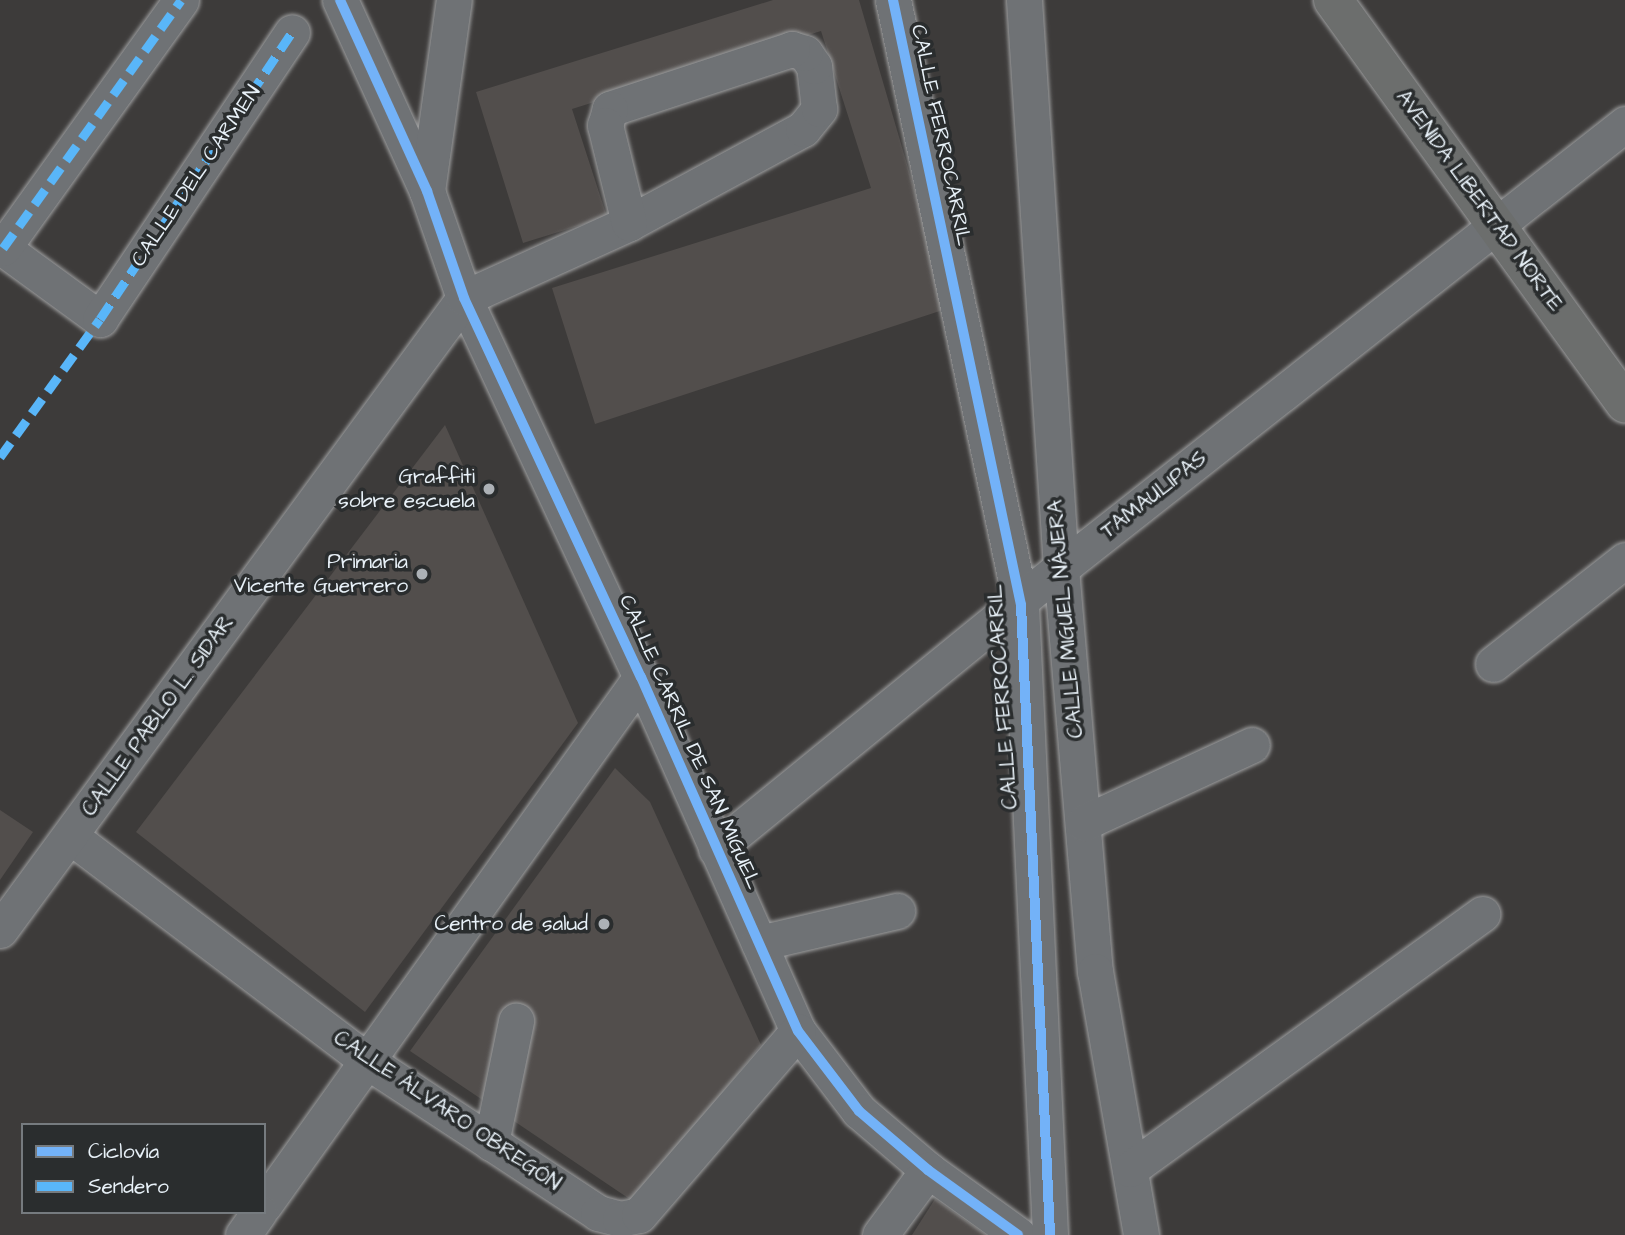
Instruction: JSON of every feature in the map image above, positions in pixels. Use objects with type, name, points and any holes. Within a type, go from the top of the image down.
[{"type":"main road","name":"AVENIDA LIBERTAD NORTE","points":[[1333,0],[1625,403]]},
{"type":"street","points":[[1,247],[181,0]]},
{"type":"street","name":"CALLE CARRIL DE SAN MIGUEL","points":[[340,0],[427,191],[464,298],[641,677],[798,1031],[859,1111],[928,1170],[1018,1235]]},
{"type":"street","points":[[427,191],[454,0]]},
{"type":"street","name":"CALLE FERROCARRIL","points":[[892,0],[1021,605],[1050,1235]]},
{"type":"street","name":"CALLE MIGUEL NÁJERA","points":[[1024,0],[1061,568],[1095,971],[1141,1235]]},
{"type":"street","name":"CALLE DEL CARMEN","points":[[1,247],[100,319],[292,32]]},
{"type":"street","points":[[464,298],[629,223],[811,123],[819,109],[814,66],[805,53],[792,49],[610,109],[605,125],[629,223]]},
{"type":"street","name":"TAMAULIPAS","points":[[716,849],[1021,605],[1061,568],[1625,124]]},
{"type":"street","name":"CALLE PABLO L. SIDAR","points":[[0,930],[464,298]]},
{"type":"street","points":[[1493,664],[1625,560]]},
{"type":"street","points":[[266,1202],[641,677]]},
{"type":"street","points":[[1083,823],[1252,745]]},
{"type":"street","name":"CALLE ÁLVARO OBREGÓN","points":[[70,836],[368,1061],[598,1213],[620,1219],[639,1214],[798,1031]]},
{"type":"street","points":[[759,943],[897,911]]},
{"type":"street","points":[[1130,1169],[1482,914]]},
{"type":"street","points":[[491,1143],[516,1021]]},
{"type":"street","points":[[880,1235],[928,1170]]},
{"type":"street","points":[[243,1235],[258,1214]]},
{"type":"building","points":[[773,0],[859,0],[949,308],[595,424],[552,288],[871,188],[821,31],[572,109],[607,217],[523,243],[476,92]]},
{"type":"building","name":"Primaria Vicente Guerrero","points":[[445,425],[578,723],[365,1012],[136,832]]},
{"type":"building","name":"Centro de salud","points":[[615,768],[650,802],[761,1045],[634,1202],[410,1051]]},
{"type":"building","points":[[0,810],[33,832],[0,880]]},
{"type":"building","points":[[935,1199],[986,1235],[912,1235]]},
{"type":"marked path","points":[[3,248],[181,0]]},
{"type":"marked path","points":[[0,457],[100,319],[292,32]]},
{"type":"cycle path","points":[[340,0],[427,191],[464,298],[641,677],[798,1031],[859,1111],[928,1170],[1018,1235]]},
{"type":"cycle path","points":[[893,0],[1021,605],[1050,1235]]},
{"type":"place","name":"Graffiti sobre escuela","points":[[489,489]]},
{"type":"place","name":"Primaria Vicente Guerrero","points":[[422,574]]},
{"type":"place","name":"Centro de salud","points":[[604,924]]}]
